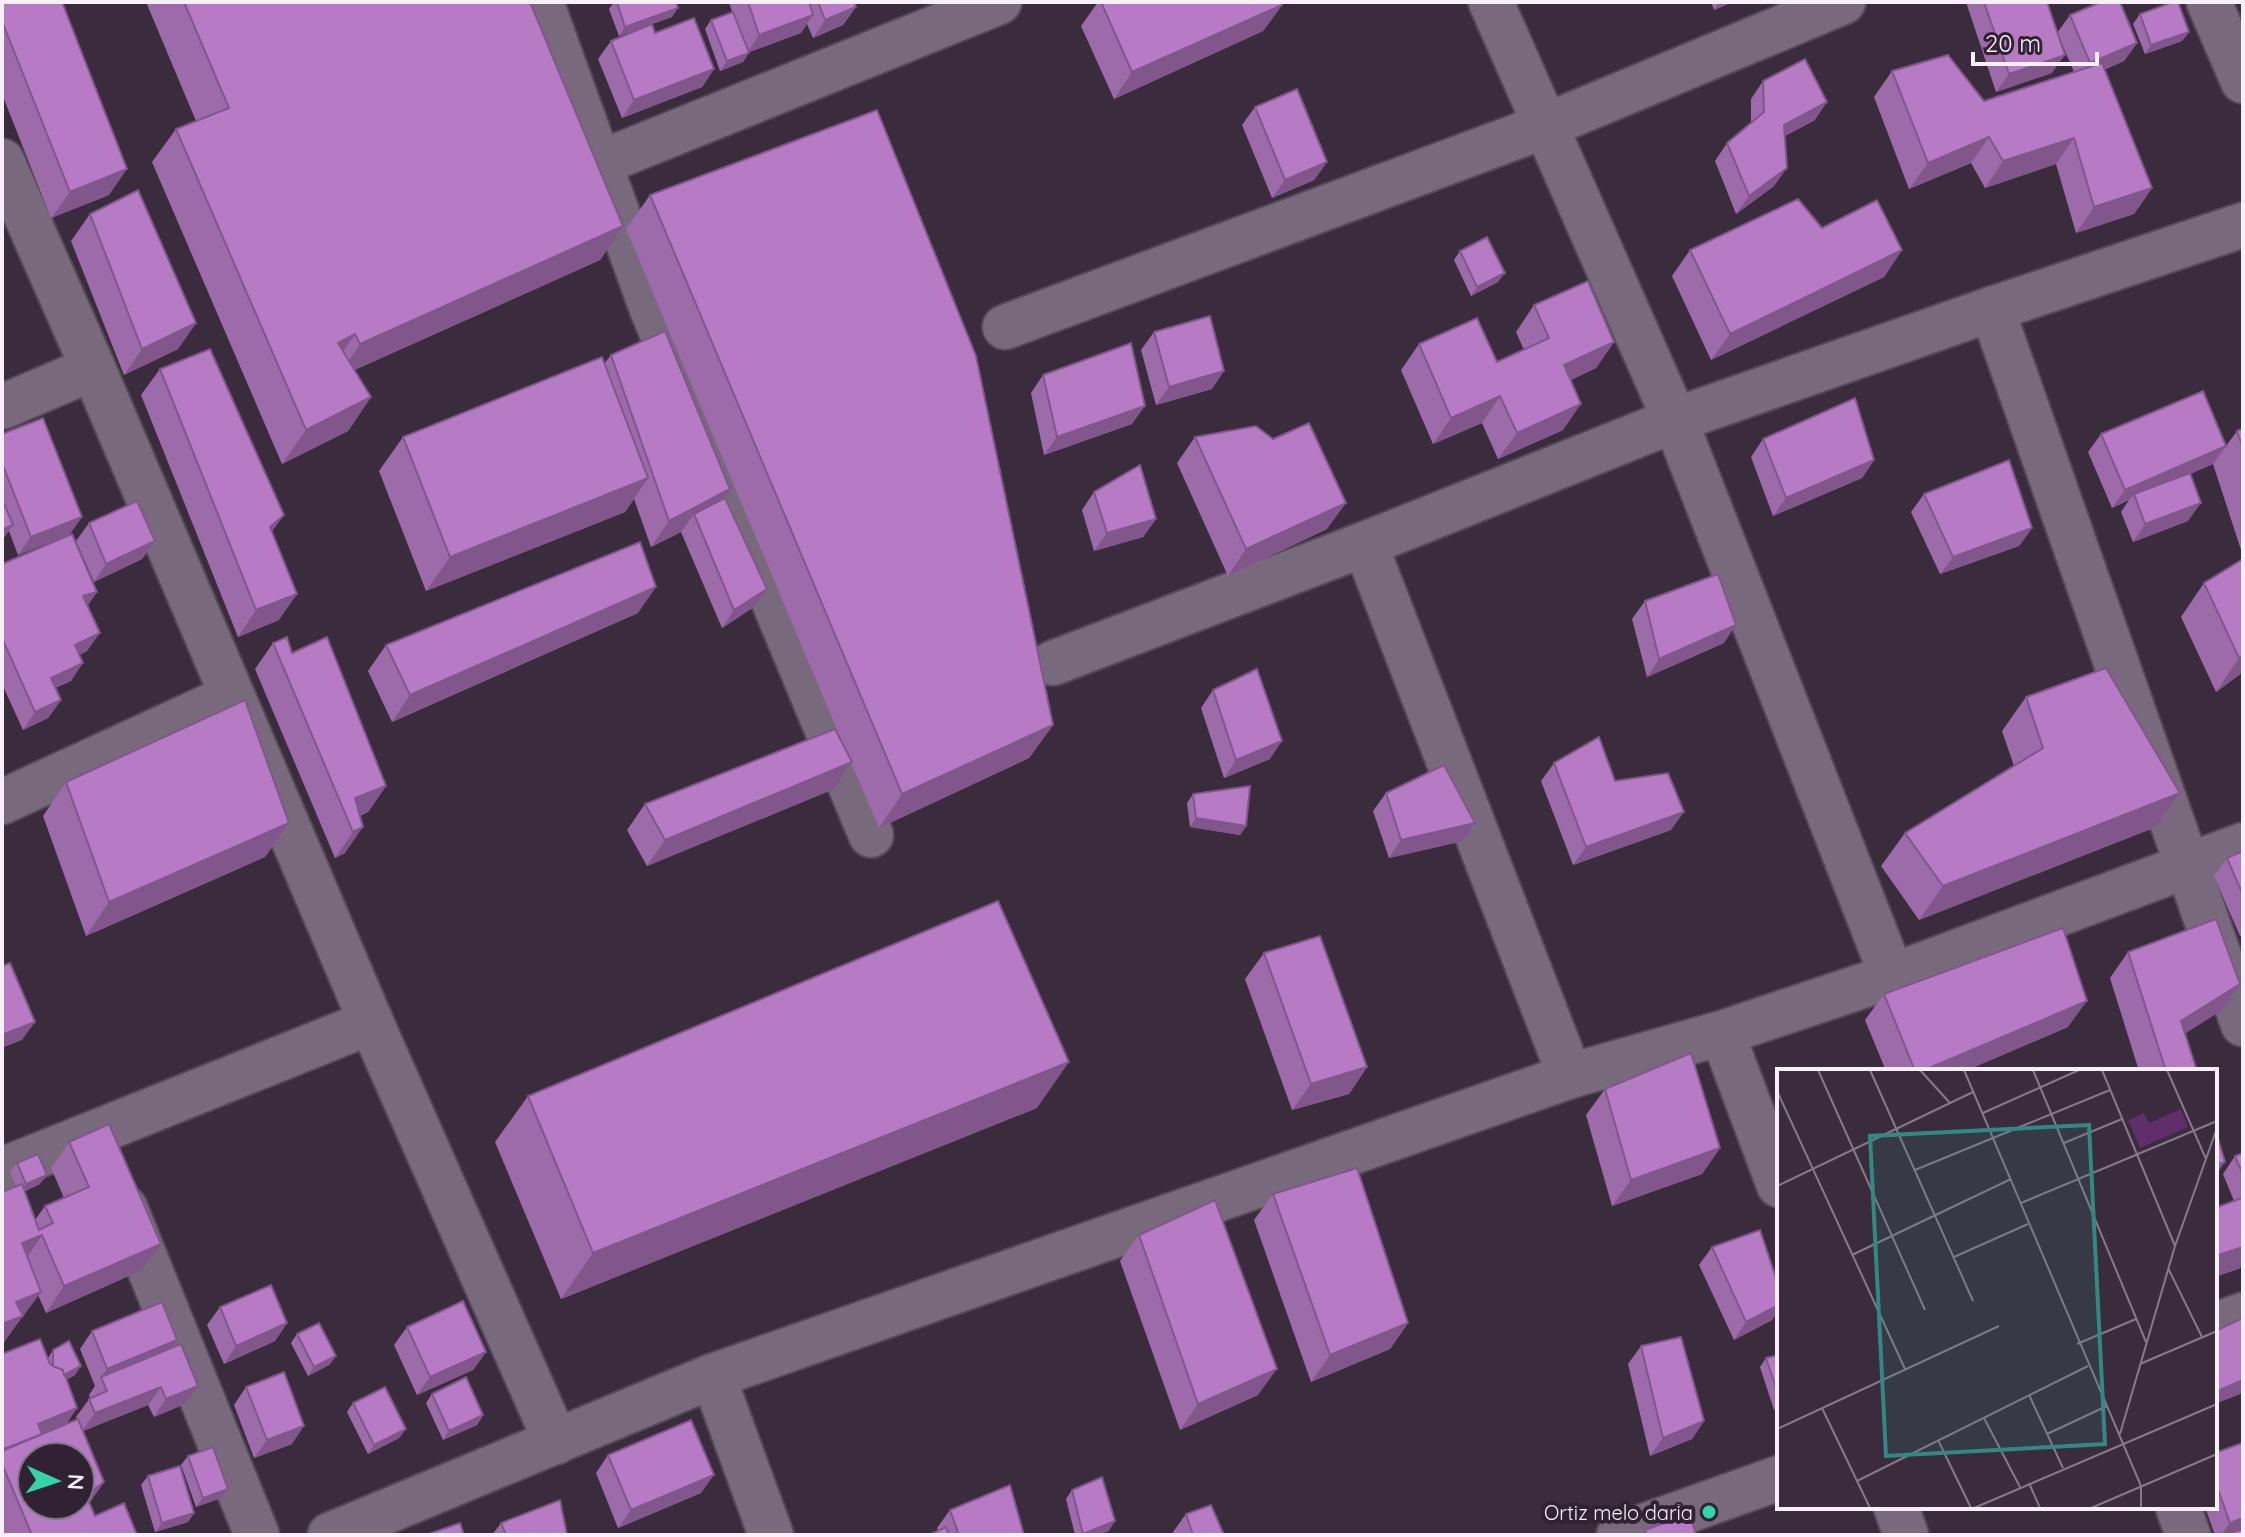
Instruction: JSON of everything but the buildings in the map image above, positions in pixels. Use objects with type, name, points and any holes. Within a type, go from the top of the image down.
[{"type":"street","points":[[541,2],[652,309],[871,835]]},
{"type":"street","points":[[600,163],[999,2]]},
{"type":"street","points":[[1491,2],[1675,420],[1892,976]]},
{"type":"street","points":[[1005,327],[1545,126],[1843,2]]},
{"type":"street","points":[[2209,2],[2243,81]]},
{"type":"street","points":[[2,161],[371,1022],[556,1442]]},
{"type":"street","points":[[1053,663],[1365,544],[1675,420],[2243,225]]},
{"type":"street","points":[[1992,309],[2243,1024]]},
{"type":"street","points":[[2,407],[93,368]]},
{"type":"street","points":[[1365,544],[1570,1076]]},
{"type":"street","points":[[2,802],[232,696]]},
{"type":"street","points":[[330,1535],[713,1376],[1570,1076],[1722,1033],[1892,976],[2243,845]]},
{"type":"street","points":[[2,1170],[371,1022]]},
{"type":"street","points":[[1722,1033],[1777,1180]]},
{"type":"street","points":[[94,1132],[257,1535]]},
{"type":"street","points":[[2217,1324],[2243,1315]]},
{"type":"street","points":[[713,1376],[771,1535]]},
{"type":"street","points":[[1619,1535],[1777,1479]]},
{"type":"street","points":[[1897,1509],[1906,1535]]},
{"type":"street","points":[[2179,1509],[2188,1535]]},
{"type":"place","name":"Ortiz melo daria","points":[[1709,1512]]}]
